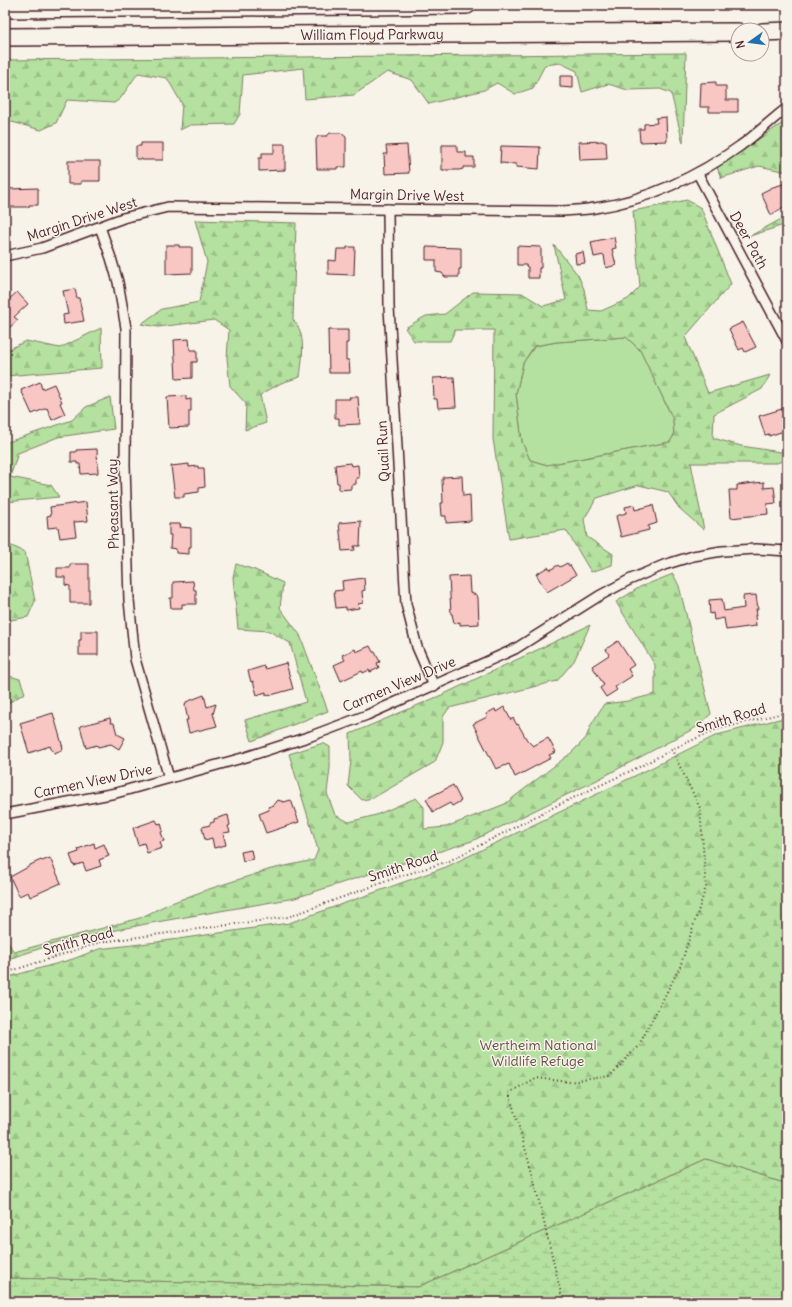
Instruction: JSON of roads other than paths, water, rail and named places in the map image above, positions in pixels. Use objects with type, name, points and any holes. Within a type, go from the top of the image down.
[{"type":"highway","name":"William Floyd Parkway","points":[[5,9],[467,5]]},
{"type":"highway","points":[[770,32],[787,31]]},
{"type":"highway","name":"William Floyd Parkway","points":[[5,38],[730,32]]},
{"type":"street","name":"Margin Drive West","points":[[5,256],[42,248],[123,218],[168,207],[562,211],[596,208],[621,203],[663,189],[698,174],[740,146],[787,108]]},
{"type":"street","name":"Deer Path","points":[[698,174],[787,341]]},
{"type":"street","name":"Quail Run","points":[[388,209],[389,308],[406,604],[416,647],[434,686]]},
{"type":"street","name":"Pheasant Way","points":[[100,227],[118,282],[126,328],[125,465],[129,600],[134,652],[169,778]]},
{"type":"street","name":"Carmen View Drive","points":[[5,814],[103,796],[246,757],[311,736],[367,715],[515,649],[599,596],[629,580],[664,565],[693,556],[722,550],[787,551]]},
{"type":"park label","name":"Wertheim National Wildlife Refuge","points":[[538,1054]]}]
